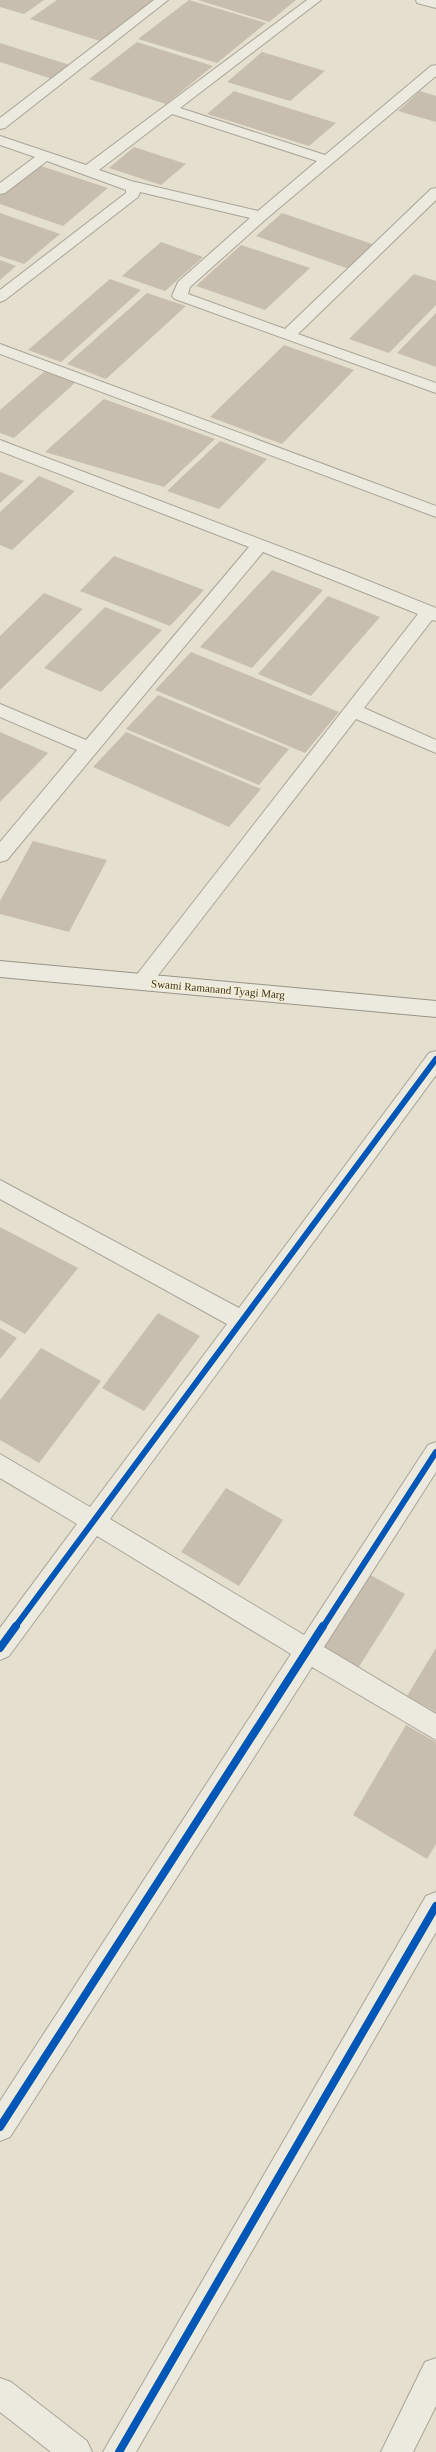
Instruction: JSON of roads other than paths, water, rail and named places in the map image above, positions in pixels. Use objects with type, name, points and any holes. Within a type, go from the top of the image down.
[{"type":"street","points":[[0,125],[162,0]]},
{"type":"street","points":[[89,170],[315,0]]},
{"type":"street","points":[[422,0],[436,4]]},
{"type":"street","points":[[436,69],[260,216],[183,285],[180,296],[436,388]]},
{"type":"street","points":[[170,109],[327,160]]},
{"type":"street","points":[[0,140],[126,184],[260,216]]},
{"type":"street","points":[[0,190],[46,155]]},
{"type":"street","points":[[0,297],[127,200],[133,194],[133,188],[126,184]]},
{"type":"street","points":[[289,334],[436,192]]},
{"type":"street","points":[[0,349],[436,512]]},
{"type":"street","points":[[0,445],[260,545],[432,614],[352,710],[142,982]]},
{"type":"street","points":[[0,855],[260,545]]},
{"type":"street","points":[[0,710],[90,748]]},
{"type":"street","points":[[352,710],[436,747]]},
{"type":"street","name":"Swami Ramanand Tyagi Marg","points":[[0,969],[436,1009]]},
{"type":"street","points":[[0,1648],[95,1522],[241,1320],[436,1059]]},
{"type":"street","points":[[0,1189],[241,1320]]},
{"type":"street","points":[[0,2127],[436,1452]]},
{"type":"street","points":[[0,1466],[95,1522],[307,1652],[436,1728]]},
{"type":"street","points":[[119,2452],[436,1906]]},
{"type":"street","points":[[396,2452],[436,2373]]},
{"type":"street","points":[[0,2393],[76,2452]]}]
